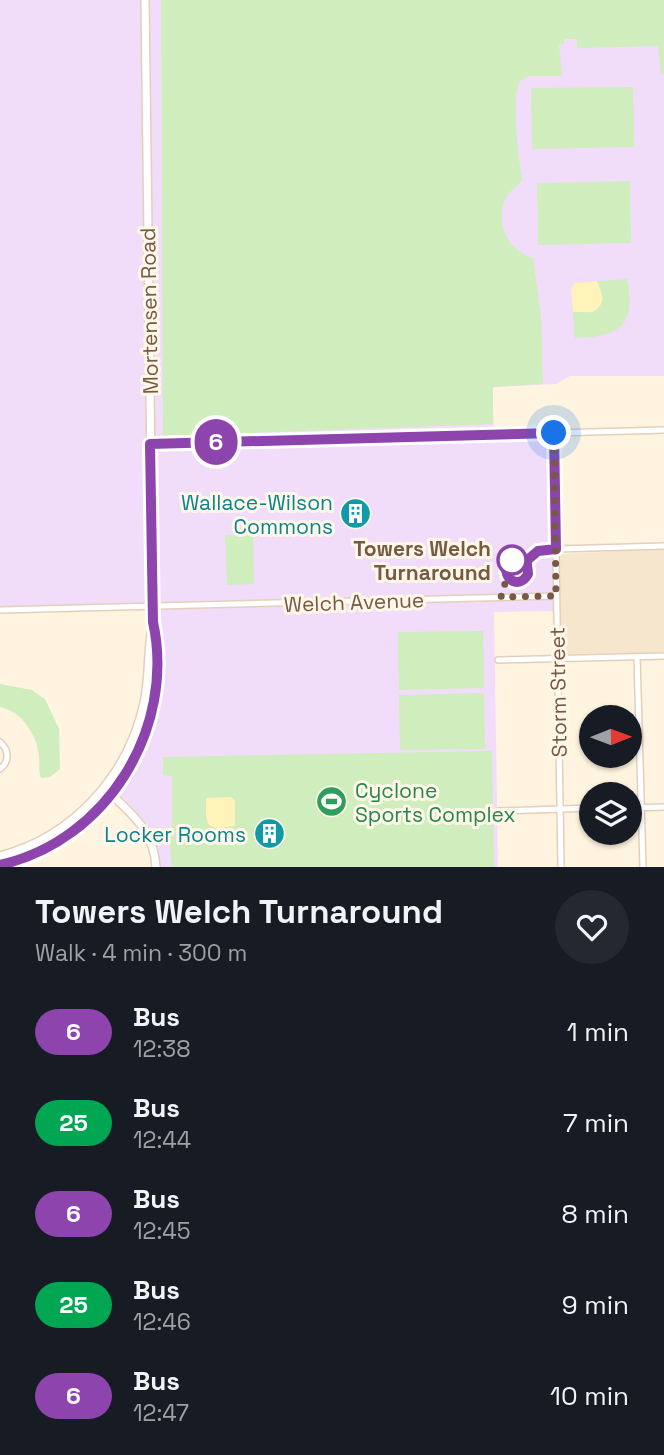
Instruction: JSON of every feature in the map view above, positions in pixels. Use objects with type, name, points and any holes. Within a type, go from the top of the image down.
[{"type":"street","name":"Mortensen Road","points":[[0,865],[28,856],[59,841],[90,817],[111,794],[130,768],[142,744],[150,722],[158,676],[152,606],[145,0]]},
{"type":"street","points":[[150,444],[664,430]]},
{"type":"street","name":"Storm Street","points":[[554,433],[561,867]]},
{"type":"street","points":[[556,549],[664,546]]},
{"type":"street","name":"Welch Avenue","points":[[0,610],[556,596]]},
{"type":"street","name":"Mortensen Road","points":[[0,856],[24,848],[53,833],[83,810],[116,771],[133,740],[145,700],[148,648],[153,622]]},
{"type":"street","points":[[498,660],[664,656]]},
{"type":"street","points":[[638,657],[640,782]]},
{"type":"street","points":[[0,742],[5,746],[8,755],[6,763],[0,769]]},
{"type":"street","points":[[104,788],[144,827],[155,853],[156,867]]},
{"type":"street","points":[[642,807],[664,807]]},
{"type":"street","points":[[499,811],[579,808]]},
{"type":"street","points":[[642,837],[643,867]]},
{"type":"shaded area","points":[[0,0],[664,0],[664,376],[570,376],[556,384],[492,387],[494,434],[554,433],[556,611],[494,612],[498,867],[156,867],[148,835],[111,795],[135,758],[157,684],[152,607],[0,610]]},
{"type":"shaded area","points":[[664,549],[664,653],[560,654],[558,560],[561,554]]},
{"type":"green space","points":[[161,0],[664,0],[664,74],[661,74],[658,46],[577,48],[577,39],[564,39],[564,44],[559,45],[562,76],[529,76],[520,81],[515,116],[522,181],[506,198],[502,225],[516,249],[533,258],[541,317],[543,384],[493,387],[493,424],[163,436]]},
{"type":"green space","points":[[633,87],[634,147],[532,149],[531,88]]},
{"type":"green space","points":[[630,181],[631,243],[538,245],[537,183]]},
{"type":"green space","points":[[627,279],[629,308],[621,326],[603,335],[575,338],[571,288],[575,283]]},
{"type":"green space","points":[[225,535],[253,535],[254,584],[227,585]]},
{"type":"green space","points":[[483,631],[484,688],[399,690],[398,632]]},
{"type":"green space","points":[[0,684],[32,690],[45,699],[59,729],[60,769],[50,777],[41,778],[38,748],[27,725],[15,713],[0,707]]},
{"type":"green space","points":[[484,693],[485,749],[400,750],[399,695]]},
{"type":"green space","name":"Cyclone Sports Complex","points":[[492,751],[494,867],[172,867],[172,776],[163,775],[163,757]]},
{"type":"sand","points":[[597,281],[603,298],[598,308],[592,312],[573,312],[571,288],[575,283]]},
{"type":"sand","points":[[231,797],[235,801],[235,826],[211,826],[207,818],[206,798]]},
{"type":"bus line","name":"6","points":[[0,865],[28,856],[59,841],[100,807],[135,758],[150,722],[158,668],[153,622],[150,444],[554,433],[556,549],[534,552],[525,562],[512,560],[506,569],[509,579],[520,582],[527,578],[527,564]]},
{"type":"place","name":"Wallace-Wilson Commons","points":[[356,514]]},
{"type":"place","name":"Towers Welch Turnaround","points":[[512,560]]},
{"type":"place","name":"Cyclone Sports Complex","points":[[332,802]]},
{"type":"place","name":"Locker Rooms","points":[[269,834]]},
{"type":"route","points":[[512,560],[501,597],[556,596],[554,433]]}]
